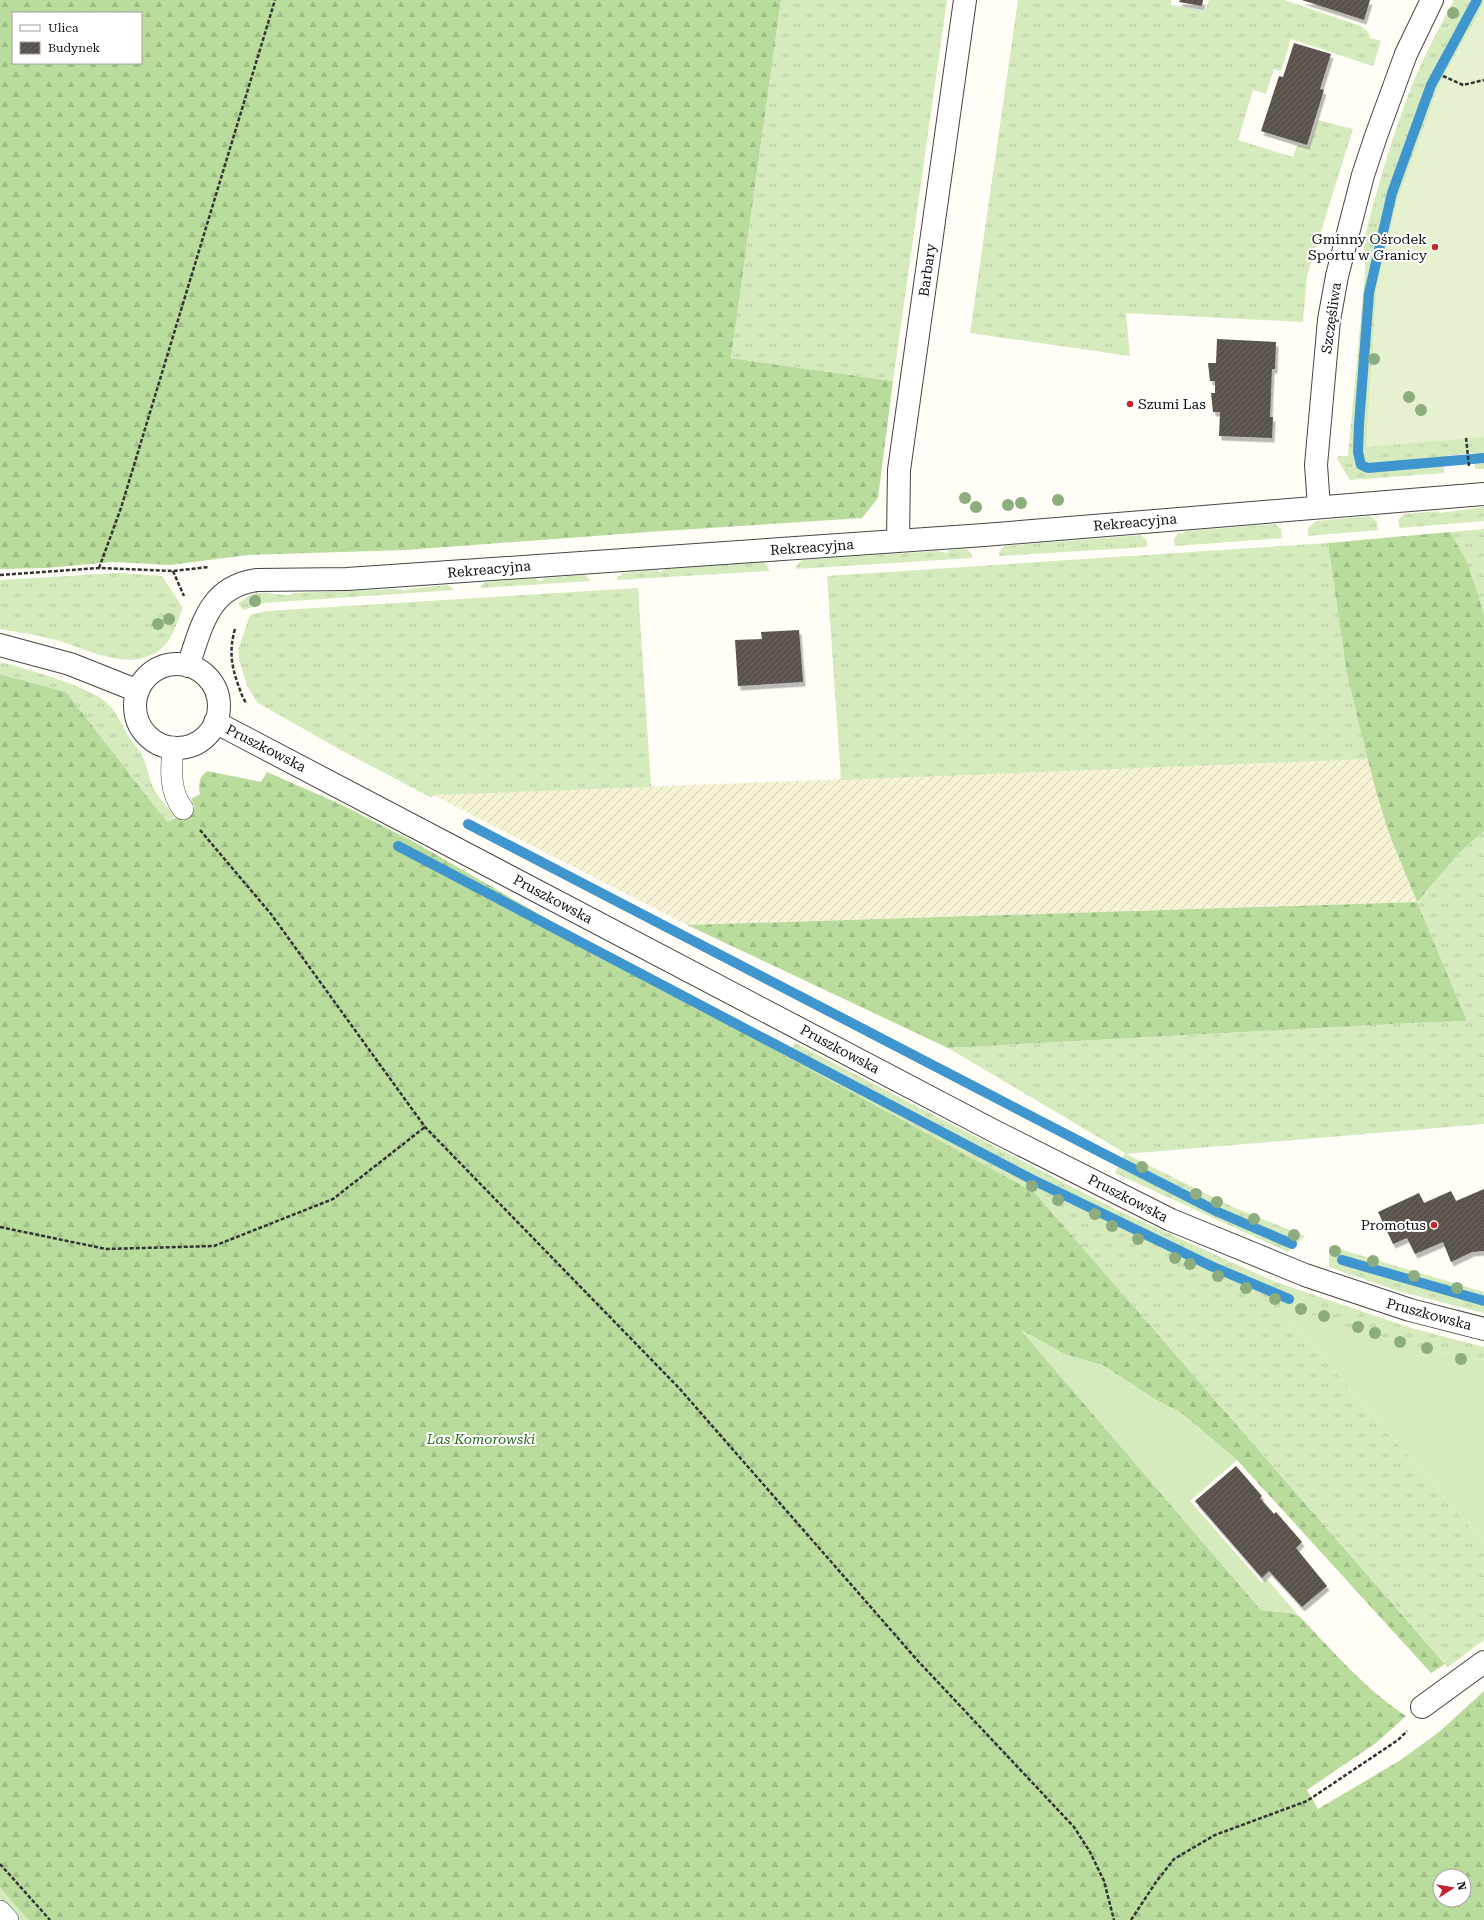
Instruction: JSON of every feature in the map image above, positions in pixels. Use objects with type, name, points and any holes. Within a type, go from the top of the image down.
[{"type":"street","name":"Barbary","points":[[898,541],[899,470],[965,0]]},
{"type":"street","name":"Szczęśliwa","points":[[1319,507],[1316,465],[1322,386],[1329,320],[1337,276],[1363,175],[1376,136],[1406,54],[1432,0]]},
{"type":"street","name":"Rekreacyjna","points":[[188,666],[201,626],[214,602],[231,588],[247,581],[347,579],[898,541],[1484,494]]},
{"type":"street","points":[[0,645],[70,664],[138,691]]},
{"type":"street","points":[[176,664],[188,666],[204,674],[214,688],[219,705],[215,722],[208,734],[198,742],[186,746],[173,747],[155,741],[141,728],[136,709],[138,691],[148,676],[158,668],[176,664]]},
{"type":"street","name":"Pruszkowska","points":[[215,722],[994,1131],[1172,1220],[1304,1275],[1410,1310],[1484,1329]]},
{"type":"street","points":[[1422,1707],[1484,1662]]},
{"type":"lane","points":[[173,747],[171,772],[172,786],[176,798],[183,809]]},
{"type":"lane","points":[[0,1911],[8,1920]]},
{"type":"path","points":[[99,568],[121,508],[275,0]]},
{"type":"path","points":[[1443,76],[1463,85],[1484,80]]},
{"type":"path","points":[[1466,438],[1468,459]]},
{"type":"path","points":[[0,575],[99,568],[173,571],[186,600]]},
{"type":"path","points":[[235,630],[231,644],[233,672],[242,695],[250,707]]},
{"type":"path","points":[[183,809],[271,914],[425,1127],[679,1388],[918,1661],[1074,1826],[1090,1852],[1104,1881],[1114,1920]]},
{"type":"path","points":[[0,1227],[106,1249],[214,1246],[332,1198],[425,1127]]},
{"type":"path","points":[[1131,1920],[1156,1882],[1174,1859],[1215,1835],[1307,1801],[1398,1740],[1413,1726],[1422,1707]]},
{"type":"path","points":[[0,1864],[50,1920]]},
{"type":"shaded area","points":[[1368,759],[1388,831],[1417,902],[687,925],[433,795]]},
{"type":"green space","points":[[0,0],[781,0],[731,358],[893,381],[878,498],[862,518],[406,550],[248,555],[170,565],[112,562],[47,568],[0,569]]},
{"type":"green space","points":[[781,0],[947,0],[893,381],[731,358]]},
{"type":"green space","points":[[1018,0],[1171,0],[1171,5],[1205,11],[1209,0],[1284,0],[1361,26],[1368,32],[1370,38],[1381,41],[1373,66],[1291,39],[1281,71],[1274,69],[1266,94],[1253,90],[1238,140],[1293,157],[1297,145],[1309,148],[1318,120],[1353,129],[1307,276],[1303,322],[1126,313],[1130,356],[970,333]]},
{"type":"green space","name":"Gminny Ośrodek Sportu w Granicy","points":[[1454,0],[1484,0],[1484,469],[1475,469],[1474,453],[1444,456],[1444,473],[1350,480],[1337,459],[1338,456],[1348,456],[1365,273],[1365,253],[1363,243],[1385,163],[1412,85]]},
{"type":"green space","name":"Gminny Ośrodek Sportu w Granicy","points":[[1484,4],[1484,437],[1366,447],[1376,292],[1397,201],[1440,82]]},
{"type":"green space","points":[[1484,507],[1484,521],[1400,528],[1398,520],[1404,514],[1438,511],[1440,513]]},
{"type":"green space","points":[[1371,516],[1377,522],[1378,530],[1308,536],[1308,528],[1316,521]]},
{"type":"green space","points":[[1275,524],[1281,529],[1282,538],[1175,546],[1174,539],[1179,532],[1181,534],[1186,531]]},
{"type":"green space","points":[[1484,529],[1484,614],[1450,532]]},
{"type":"green space","points":[[1450,532],[1467,562],[1484,614],[1484,831],[1461,851],[1417,902],[1388,831],[1374,784],[1347,675],[1328,543]]},
{"type":"green space","points":[[1141,535],[1147,541],[1147,547],[999,556],[999,553],[1004,546]]},
{"type":"green space","points":[[1328,543],[1347,675],[1368,759],[841,780],[827,576]]},
{"type":"green space","points":[[966,549],[972,554],[972,558],[797,569],[796,566],[802,560],[937,551],[947,553],[949,550]]},
{"type":"green space","points":[[764,562],[770,571],[618,580],[617,578],[623,573],[658,570],[660,572],[666,569]]},
{"type":"green space","points":[[118,573],[162,576],[183,608],[176,627],[169,640],[155,653],[143,658],[130,660],[118,659],[91,652],[50,638],[0,629],[0,580]]},
{"type":"green space","points":[[585,575],[591,581],[480,588],[485,582],[536,578],[539,581],[542,581],[544,578]]},
{"type":"green space","points":[[448,585],[454,590],[264,603],[244,610],[238,604],[245,598],[257,593],[290,595],[293,593],[398,589],[405,591],[408,589]]},
{"type":"green space","points":[[638,588],[651,787],[433,795],[432,798],[339,749],[258,703],[248,688],[239,660],[238,650],[250,615],[266,611]]},
{"type":"green space","points":[[0,662],[40,673],[72,685],[99,697],[107,703],[114,711],[127,734],[141,753],[155,791],[175,816],[167,822],[66,692],[0,674]]},
{"type":"green space","name":"Las Komorowski","points":[[0,674],[66,692],[167,822],[195,807],[191,799],[200,794],[200,781],[202,776],[207,771],[261,782],[267,772],[340,804],[414,842],[787,1057],[1034,1192],[1445,1664],[1431,1673],[1237,1460],[1180,1412],[1156,1400],[1104,1366],[1064,1354],[1021,1330],[1261,1610],[1290,1613],[1299,1616],[1363,1682],[1406,1716],[1376,1743],[1307,1790],[1318,1809],[1399,1761],[1439,1732],[1484,1691],[1484,1920],[28,1920],[0,1888]]},
{"type":"green space","points":[[1484,831],[1484,1124],[1126,1154],[1235,1208],[1305,1236],[1288,1252],[1115,1173],[1125,1153],[948,1048],[1467,1021],[1417,902],[1461,851]]},
{"type":"green space","points":[[1417,902],[1467,1021],[948,1048],[687,925]]},
{"type":"green space","points":[[795,1043],[1115,1209],[1273,1281],[1411,1328],[1484,1347],[1484,1360],[1433,1351],[1433,1353],[1286,1315],[1484,1543],[1484,1640],[1448,1667],[1034,1192],[787,1057]]},
{"type":"green space","points":[[1329,1246],[1484,1292],[1484,1313],[1398,1291],[1329,1267]]},
{"type":"green space","points":[[1289,1307],[1384,1339],[1432,1352],[1484,1360],[1484,1543],[1286,1315]]},
{"type":"green space","points":[[1020,1329],[1064,1354],[1104,1366],[1156,1400],[1180,1412],[1237,1460],[1190,1501],[1262,1583],[1267,1579],[1299,1616],[1290,1613],[1261,1610]]},
{"type":"green space","points":[[0,1888],[28,1920],[0,1920]]},
{"type":"building","points":[[1180,0],[1203,0],[1202,6],[1179,2]]},
{"type":"building","points":[[1302,0],[1370,0],[1364,20]]},
{"type":"building","points":[[1294,43],[1331,54],[1320,89],[1324,90],[1307,145],[1261,131],[1279,76],[1283,77]]},
{"type":"building","points":[[1217,339],[1276,342],[1275,369],[1272,369],[1270,417],[1273,417],[1272,438],[1219,436],[1220,412],[1213,412],[1211,393],[1215,393],[1215,381],[1210,381],[1208,363],[1216,363]]},
{"type":"building","points":[[799,630],[803,682],[738,686],[735,640],[762,639],[761,632]]},
{"type":"building","name":"Promotus","points":[[1484,1189],[1484,1251],[1472,1252],[1451,1262],[1443,1242],[1415,1254],[1407,1238],[1393,1244],[1378,1212],[1419,1193],[1424,1203],[1451,1191],[1456,1201]]},
{"type":"building","points":[[1236,1466],[1262,1496],[1260,1498],[1274,1514],[1276,1512],[1302,1542],[1296,1548],[1327,1586],[1302,1607],[1269,1571],[1262,1578],[1195,1501]]},
{"type":"waterway","points":[[1477,0],[1431,85],[1392,193],[1369,293],[1358,452],[1361,465],[1368,468],[1484,458]]},
{"type":"waterway","points":[[468,824],[1106,1155],[1218,1212],[1292,1244]]},
{"type":"waterway","points":[[398,846],[1031,1179],[1211,1266],[1289,1299]]},
{"type":"waterway","points":[[1342,1260],[1484,1301]]},
{"type":"place","name":"Gminny Ośrodek Sportu w Granicy","points":[[1435,247]]},
{"type":"place","name":"Szumi Las","points":[[1130,404]]},
{"type":"place","name":"Promotus","points":[[1434,1225]]}]
